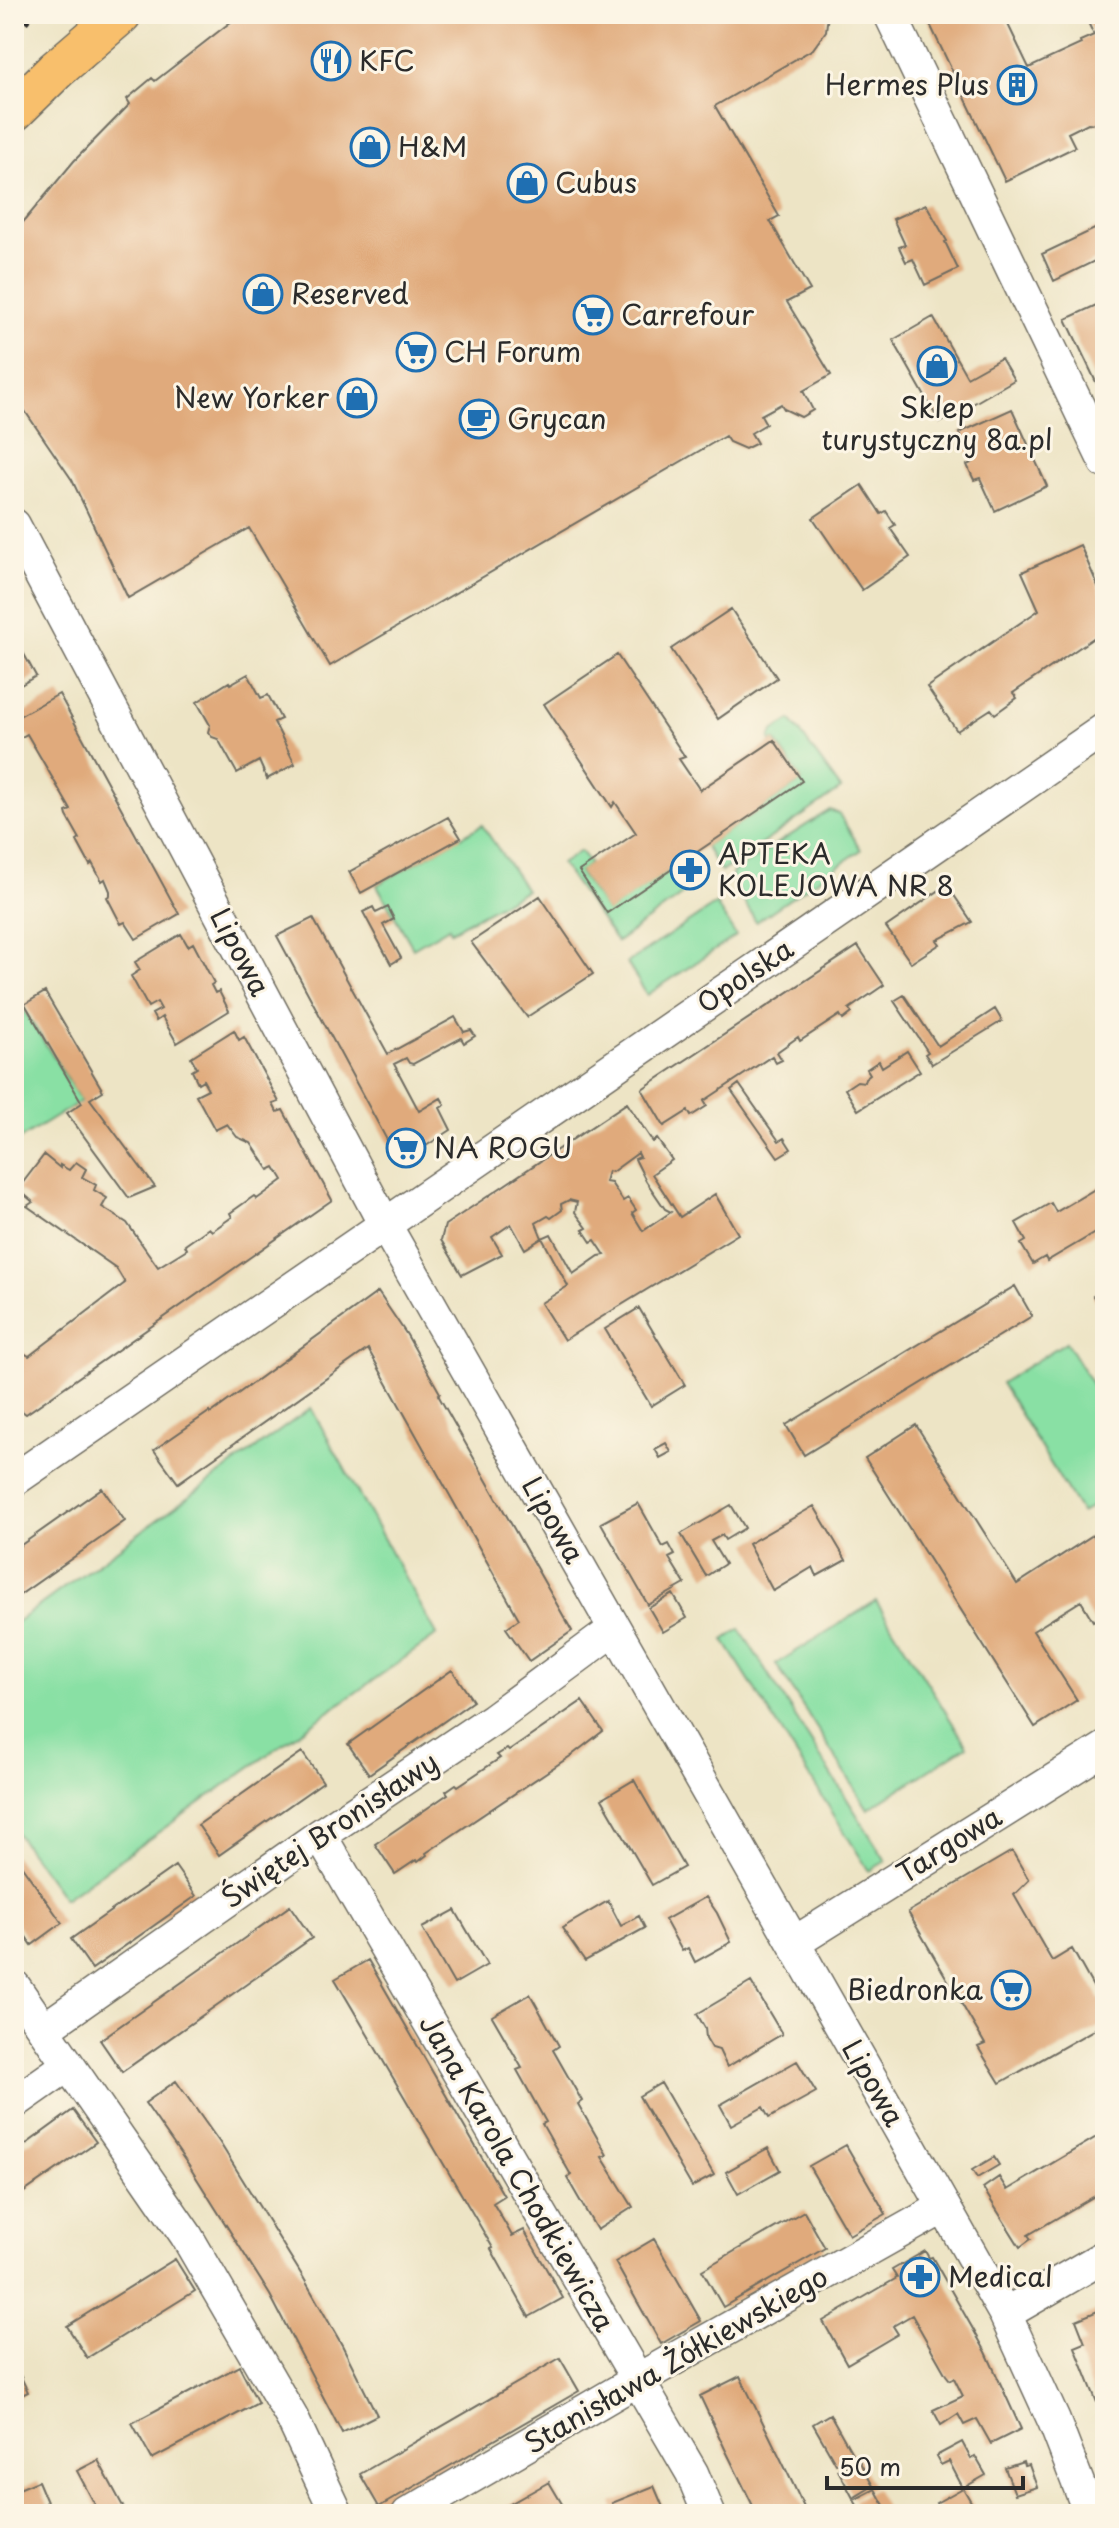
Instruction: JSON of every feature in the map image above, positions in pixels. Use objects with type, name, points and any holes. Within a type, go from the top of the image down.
[{"type":"main road","points":[[14,111],[121,14]]},
{"type":"street","points":[[890,14],[1105,462]]},
{"type":"street","name":"Lipowa","points":[[14,525],[385,1225],[1005,2314],[1054,2421],[1090,2514]]},
{"type":"street","name":"Opolska","points":[[14,1480],[1105,729]]},
{"type":"street","name":"Świętej Bronisławy","points":[[44,2029],[320,1835],[493,1719],[615,1629]]},
{"type":"street","name":"Targowa","points":[[794,1943],[1105,1748]]},
{"type":"street","name":"Jana Karola Chodkiewicza","points":[[320,1835],[692,2473],[709,2514]]},
{"type":"street","points":[[14,1986],[186,2235],[292,2418],[337,2514]]},
{"type":"street","points":[[14,2103],[68,2065]]},
{"type":"street","name":"Stanisława Żółkiewskiego","points":[[408,2514],[944,2207]]},
{"type":"street","points":[[1005,2314],[1105,2256]]},
{"type":"green space","points":[[791,720],[841,789],[721,872],[705,846],[802,781],[775,740],[771,742],[770,739],[773,731]]},
{"type":"green space","points":[[830,810],[839,814],[861,850],[756,922],[731,880],[733,872]]},
{"type":"green space","points":[[482,825],[526,890],[413,948],[377,885]]},
{"type":"green space","points":[[580,851],[590,864],[579,872],[607,912],[685,860],[700,882],[617,942],[561,864]]},
{"type":"green space","points":[[716,904],[736,936],[647,995],[627,963]]},
{"type":"green space","points":[[14,994],[81,1101],[14,1143]]},
{"type":"green space","points":[[1066,1342],[1105,1405],[1105,1498],[1081,1513],[1001,1383]]},
{"type":"green space","points":[[311,1408],[437,1635],[64,1899],[14,1830],[14,1624]]},
{"type":"green space","points":[[876,1601],[967,1746],[868,1809],[776,1664]]},
{"type":"green space","points":[[740,1629],[886,1861],[869,1871],[724,1640]]},
{"type":"building","name":"CH Forum","points":[[241,14],[828,14],[826,31],[813,49],[715,106],[779,216],[770,221],[810,290],[787,302],[831,375],[803,391],[813,410],[801,417],[784,409],[781,404],[761,415],[766,424],[751,433],[757,443],[745,449],[729,442],[725,436],[330,666],[249,528],[128,598],[72,480],[14,395],[14,233],[74,161],[130,104],[127,99]]},
{"type":"building","name":"Hermes Plus","points":[[925,14],[1003,14],[1029,68],[1094,35],[1084,14],[1105,14],[1105,125],[1088,123],[1068,133],[1075,147],[1005,181]]},
{"type":"building","points":[[926,204],[947,241],[958,269],[925,285],[913,259],[906,262],[899,247],[905,245],[893,219]]},
{"type":"building","points":[[1105,224],[1105,256],[1054,281],[1042,254]]},
{"type":"building","points":[[1105,301],[1105,401],[1066,319]]},
{"type":"building","points":[[933,317],[967,377],[1001,358],[1014,380],[940,423],[893,340]]},
{"type":"building","points":[[1012,409],[1047,486],[995,511],[980,478],[974,480],[967,465],[973,462],[959,433]]},
{"type":"building","points":[[862,485],[881,514],[886,511],[895,525],[890,528],[910,557],[862,590],[813,518]]},
{"type":"building","points":[[1080,545],[1105,602],[1105,630],[1013,693],[1017,698],[995,714],[991,709],[957,731],[927,687],[1039,610],[1022,572]]},
{"type":"building","points":[[731,609],[777,678],[718,719],[671,649]]},
{"type":"building","points":[[14,636],[36,676],[14,689]]},
{"type":"building","points":[[617,655],[685,757],[679,759],[700,790],[774,740],[802,781],[607,913],[579,871],[636,833],[615,802],[612,807],[544,704]]},
{"type":"building","points":[[248,674],[261,698],[268,695],[281,719],[274,722],[295,764],[267,779],[259,761],[237,773],[218,739],[208,732],[210,725],[197,702]]},
{"type":"building","points":[[59,694],[179,914],[136,939],[125,922],[121,924],[107,897],[110,891],[105,879],[102,881],[92,863],[90,865],[77,841],[80,839],[66,812],[71,810],[27,734],[16,740],[14,737],[14,719]]},
{"type":"building","points":[[448,817],[461,838],[361,893],[349,872]]},
{"type":"building","points":[[947,885],[972,922],[937,940],[940,944],[911,963],[886,927]]},
{"type":"building","points":[[540,896],[593,974],[527,1017],[471,942]]},
{"type":"building","points":[[373,907],[376,913],[388,907],[394,919],[383,925],[401,958],[391,964],[363,912]]},
{"type":"building","points":[[313,918],[388,1054],[455,1017],[464,1032],[471,1030],[475,1036],[464,1043],[461,1038],[413,1064],[406,1058],[394,1064],[419,1111],[441,1098],[445,1105],[440,1108],[451,1130],[407,1158],[395,1155],[277,936]]},
{"type":"building","points":[[181,934],[188,946],[193,943],[214,983],[211,985],[215,993],[219,991],[229,1011],[177,1043],[162,1017],[156,1021],[152,1014],[161,1009],[157,1002],[148,1007],[131,976],[140,970],[135,962]]},
{"type":"building","points":[[858,946],[884,985],[849,1009],[852,1013],[843,1020],[840,1015],[777,1052],[782,1060],[776,1063],[772,1056],[704,1101],[707,1106],[691,1116],[688,1111],[664,1126],[642,1089]]},
{"type":"building","points":[[45,992],[103,1091],[90,1099],[155,1187],[129,1198],[67,1113],[82,1103],[25,1004]]},
{"type":"building","points":[[904,995],[938,1046],[995,1009],[1002,1021],[932,1064],[925,1054],[928,1052],[894,1001]]},
{"type":"building","points":[[234,1030],[239,1040],[244,1037],[279,1102],[273,1104],[277,1112],[283,1110],[332,1200],[26,1414],[14,1405],[14,1347],[29,1356],[125,1283],[116,1268],[27,1206],[33,1202],[18,1189],[44,1155],[60,1168],[60,1165],[69,1170],[76,1162],[86,1169],[82,1177],[96,1185],[94,1190],[107,1198],[102,1207],[127,1223],[158,1267],[187,1249],[185,1245],[209,1228],[212,1231],[232,1217],[230,1213],[254,1196],[257,1199],[283,1180],[275,1167],[269,1170],[251,1143],[237,1137],[227,1124],[215,1130],[196,1095],[208,1089],[203,1080],[198,1083],[192,1071],[197,1068],[191,1057]]},
{"type":"building","points":[[907,1051],[920,1071],[858,1110],[845,1089],[857,1081],[864,1082],[870,1074],[867,1069],[879,1061],[882,1067]]},
{"type":"building","points":[[739,1084],[779,1141],[784,1138],[791,1149],[778,1157],[731,1090]]},
{"type":"building","points":[[627,1103],[653,1142],[657,1139],[672,1160],[652,1174],[680,1217],[715,1194],[738,1234],[564,1340],[541,1303],[568,1286],[542,1238],[525,1249],[511,1224],[492,1237],[502,1254],[462,1275],[441,1240],[445,1225]],"holes":[[[638,1153],[640,1157],[635,1159],[646,1181],[665,1209],[671,1212],[643,1231],[632,1213],[636,1210],[628,1198],[623,1201],[611,1183],[605,1182],[608,1171],[612,1172]],[[569,1200],[577,1202],[575,1212],[587,1228],[583,1230],[591,1242],[595,1240],[605,1255],[573,1274],[551,1234],[542,1238],[536,1223],[562,1210],[561,1204]]]},
{"type":"building","points":[[1105,1183],[1105,1227],[1047,1261],[1045,1257],[1033,1264],[1021,1244],[1026,1241],[1016,1223],[1051,1203],[1056,1212]]},
{"type":"building","points":[[1015,1286],[1032,1316],[804,1455],[786,1425]]},
{"type":"building","points":[[1105,1288],[1105,1316],[1093,1296]]},
{"type":"building","points":[[378,1292],[407,1335],[572,1631],[529,1661],[506,1628],[519,1619],[368,1349],[178,1483],[154,1450],[210,1414]]},
{"type":"building","points":[[639,1308],[685,1385],[651,1406],[605,1329]]},
{"type":"building","points":[[916,1425],[1017,1584],[1093,1535],[1105,1554],[1105,1613],[1093,1621],[1081,1601],[1033,1631],[1077,1700],[1035,1727],[865,1458]]},
{"type":"building","points":[[666,1443],[671,1452],[660,1458],[655,1449]]},
{"type":"building","points":[[102,1488],[125,1521],[14,1599],[14,1550]]},
{"type":"building","points":[[638,1503],[663,1547],[669,1544],[675,1555],[669,1558],[685,1584],[648,1605],[601,1523]]},
{"type":"building","points":[[731,1505],[745,1528],[725,1540],[722,1535],[711,1541],[725,1564],[706,1576],[681,1534]]},
{"type":"building","points":[[814,1506],[846,1560],[817,1576],[813,1567],[773,1591],[748,1544]]},
{"type":"building","points":[[673,1594],[687,1618],[663,1632],[649,1608]]},
{"type":"building","points":[[452,1670],[473,1701],[369,1774],[348,1744]]},
{"type":"building","points":[[582,1701],[603,1731],[426,1853],[418,1862],[416,1860],[395,1874],[375,1844],[448,1794],[446,1791],[456,1784],[458,1786],[500,1758],[497,1755],[507,1749],[509,1751]]},
{"type":"building","points":[[302,1752],[323,1782],[219,1855],[198,1825]]},
{"type":"building","points":[[634,1780],[684,1867],[652,1885],[602,1799]]},
{"type":"building","name":"Biedronka","points":[[1012,1851],[1029,1880],[1014,1895],[1052,1961],[1072,1949],[1105,2008],[1105,2015],[1099,2019],[1102,2025],[1000,2083],[978,2047],[985,2044],[908,1912]]},
{"type":"building","points":[[14,1855],[62,1923],[32,1945],[14,1920]]},
{"type":"building","points":[[175,1866],[196,1896],[92,1969],[71,1939]]},
{"type":"building","points":[[706,1897],[731,1942],[695,1962],[688,1948],[682,1951],[665,1920]]},
{"type":"building","points":[[608,1901],[621,1926],[639,1916],[645,1928],[585,1961],[562,1928]]},
{"type":"building","points":[[290,1906],[312,1938],[122,2072],[100,2040]]},
{"type":"building","points":[[455,1910],[487,1965],[454,1984],[422,1928]]},
{"type":"building","points":[[368,1960],[504,2196],[493,2203],[512,2236],[524,2230],[563,2298],[529,2317],[493,2248],[335,1979]]},
{"type":"building","points":[[751,1982],[782,2034],[727,2067],[719,2050],[712,2048],[706,2038],[705,2028],[697,2014]]},
{"type":"building","points":[[530,1994],[559,2046],[553,2050],[582,2101],[578,2104],[607,2155],[602,2157],[633,2207],[597,2230],[567,2178],[571,2175],[542,2124],[546,2122],[517,2070],[522,2068],[492,2016]]},
{"type":"building","points":[[797,2061],[816,2092],[769,2118],[763,2107],[731,2125],[720,2105]]},
{"type":"building","points":[[176,2081],[220,2143],[303,2277],[377,2415],[342,2433],[270,2295],[189,2166],[145,2103]]},
{"type":"building","points":[[661,2083],[714,2175],[692,2187],[639,2096]]},
{"type":"building","points":[[73,2110],[96,2142],[14,2199],[14,2153]]},
{"type":"building","points":[[1105,2132],[1105,2190],[1028,2235],[1031,2239],[1020,2247],[983,2188],[999,2177],[1007,2190]]},
{"type":"building","points":[[846,2145],[886,2214],[849,2235],[809,2166]]},
{"type":"building","points":[[768,2148],[780,2170],[738,2194],[726,2172]]},
{"type":"building","points":[[994,2157],[999,2165],[977,2178],[972,2170]]},
{"type":"building","points":[[804,2211],[825,2248],[723,2307],[702,2270]]},
{"type":"building","points":[[654,2239],[701,2321],[661,2344],[615,2262]]},
{"type":"building","points":[[925,2251],[929,2258],[932,2257],[986,2352],[1021,2429],[991,2444],[977,2419],[964,2425],[958,2414],[941,2425],[933,2410],[963,2396],[954,2378],[950,2380],[946,2375],[912,2315],[893,2326],[898,2334],[847,2364],[823,2321],[897,2278],[892,2270]]},
{"type":"building","points":[[175,2259],[195,2291],[87,2358],[67,2326]]},
{"type":"building","points":[[1105,2308],[1105,2407],[1100,2410],[1075,2347],[1085,2343],[1076,2320]]},
{"type":"building","points":[[560,2358],[579,2391],[379,2507],[360,2474]]},
{"type":"building","points":[[14,2362],[28,2392],[14,2399]]},
{"type":"building","points":[[239,2366],[258,2403],[152,2459],[132,2423]]},
{"type":"building","points":[[740,2376],[807,2514],[757,2514],[726,2451],[700,2396]]},
{"type":"building","points":[[830,2414],[853,2455],[836,2464],[813,2424]]},
{"type":"building","points":[[962,2442],[971,2459],[975,2456],[986,2475],[963,2488],[949,2461],[941,2465],[936,2456]]},
{"type":"building","points":[[858,2459],[873,2486],[853,2498],[838,2470]]},
{"type":"building","points":[[98,2460],[126,2512],[122,2514],[100,2514],[77,2471]]},
{"type":"building","points":[[1023,2462],[1024,2466],[1029,2465],[1037,2487],[1015,2494],[1005,2468]]},
{"type":"building","points":[[38,2481],[52,2514],[14,2514],[14,2491]]},
{"type":"building","points":[[549,2482],[568,2514],[492,2514]]},
{"type":"building","points":[[654,2486],[666,2514],[617,2514],[612,2503]]},
{"type":"building","points":[[963,2488],[978,2514],[943,2514],[936,2503]]},
{"type":"building","points":[[875,2489],[889,2514],[862,2514],[854,2500]]},
{"type":"railway","points":[[14,36],[32,14]]},
{"type":"place","name":"KFC","points":[[331,61]]},
{"type":"place","name":"Hermes Plus","points":[[1017,85]]},
{"type":"place","name":"H&M","points":[[370,147]]},
{"type":"place","name":"Cubus","points":[[527,183]]},
{"type":"place","name":"Reserved","points":[[263,294]]},
{"type":"place","name":"Carrefour","points":[[593,315]]},
{"type":"place","name":"CH Forum","points":[[416,352]]},
{"type":"place","name":"Sklep turystyczny 8a.pl","points":[[937,366]]},
{"type":"place","name":"New Yorker","points":[[357,398]]},
{"type":"place","name":"Grycan","points":[[479,419]]},
{"type":"place","name":"APTEKA KOLEJOWA NR 8","points":[[690,870]]},
{"type":"place","name":"NA ROGU","points":[[406,1148]]},
{"type":"place","name":"Biedronka","points":[[1011,1990]]},
{"type":"place","name":"Medical","points":[[920,2277]]}]
